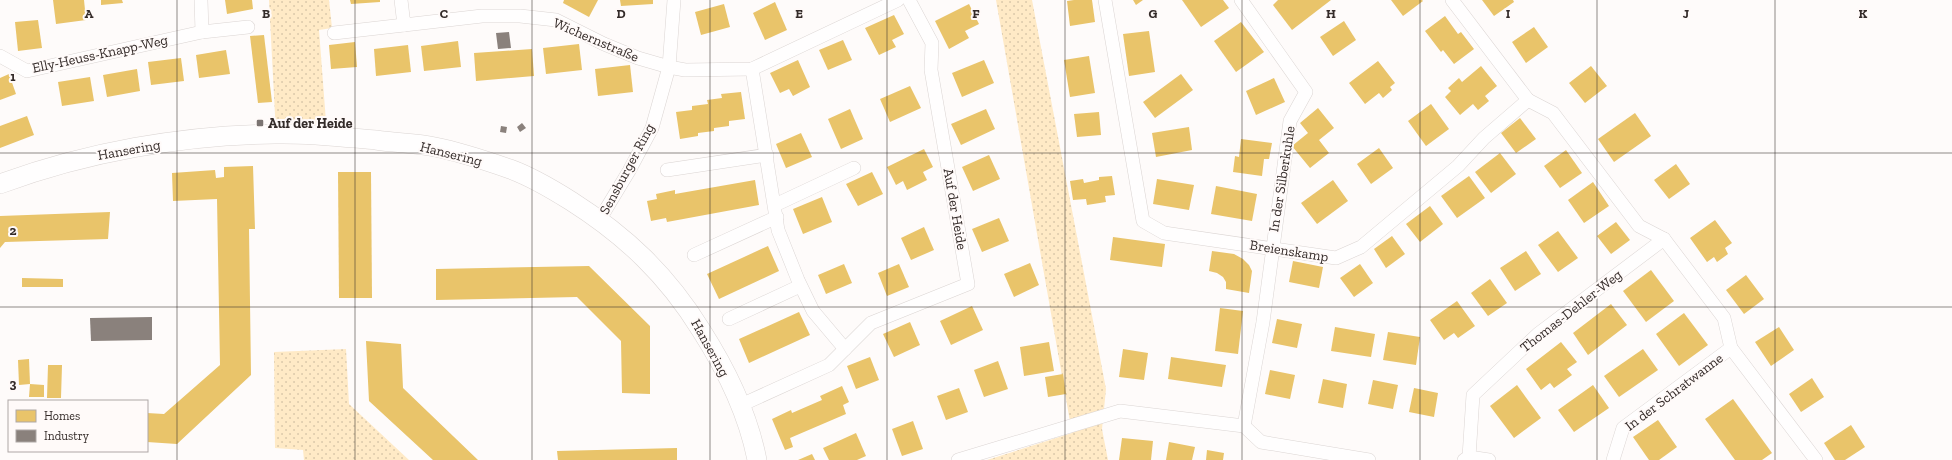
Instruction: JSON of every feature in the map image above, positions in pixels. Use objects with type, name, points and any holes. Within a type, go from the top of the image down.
[{"type":"street","points":[[201,0],[202,32]]},
{"type":"street","points":[[401,0],[404,25]]},
{"type":"street","name":"Sensburger Ring","points":[[600,220],[629,172],[652,128],[669,67],[674,0]]},
{"type":"street","points":[[669,67],[685,70],[752,69],[898,0]]},
{"type":"street","name":"Auf der Heide","points":[[741,405],[829,365],[870,323],[968,284],[931,70],[932,43],[909,0]]},
{"type":"street","name":"Breienskamp","points":[[1105,0],[1143,222],[1164,233],[1336,258],[1361,247],[1458,166],[1484,138],[1528,100]]},
{"type":"street","points":[[1452,0],[1528,100],[1553,113],[1639,226],[1664,239],[1724,318],[1731,348],[1816,460]]},
{"type":"street","name":"In der Silberkuhle","points":[[1243,1],[1306,92],[1290,121],[1263,322],[1244,426]]},
{"type":"street","name":"Wichernstraße","points":[[334,33],[482,16],[520,16],[556,20],[624,53],[669,67]]},
{"type":"street","name":"Elly-Heuss-Knapp-Weg","points":[[0,56],[27,71],[202,32],[248,27]]},
{"type":"street","points":[[752,69],[778,230],[800,286],[813,312],[846,349]]},
{"type":"street","name":"Hansering","points":[[0,184],[82,159],[153,145],[215,137],[269,134],[327,135],[435,147],[511,170],[548,186],[600,220],[623,237],[657,271],[687,307],[714,350],[741,405],[757,460]]},
{"type":"street","points":[[667,170],[767,155]]},
{"type":"street","points":[[694,255],[854,168]]},
{"type":"street","name":"Thomas-Dehler-Weg","points":[[1467,459],[1473,395],[1538,334],[1664,239]]},
{"type":"street","points":[[729,319],[800,286]]},
{"type":"street","name":"In der Schratwanne","points":[[1613,460],[1623,428],[1731,348]]},
{"type":"street","points":[[958,460],[1120,411],[1244,426],[1261,442],[1352,459],[1369,460]]},
{"type":"street","points":[[1467,459],[1489,460]]},
{"type":"shaded area","points":[[269,0],[329,0],[332,28],[319,30],[327,135],[276,134]]},
{"type":"shaded area","points":[[996,0],[1032,0],[1106,389],[1102,429],[1108,460],[987,460],[1072,433]]},
{"type":"shaded area","points":[[346,349],[349,404],[409,460],[304,460],[303,450],[275,448],[274,352]]},
{"type":"building: Homes","points":[[53,0],[84,0],[86,20],[56,24]]},
{"type":"building: Homes","points":[[101,0],[122,0],[123,3],[101,5]]},
{"type":"building: Homes","points":[[225,0],[252,0],[253,9],[227,14]]},
{"type":"building: Homes","points":[[350,0],[380,0],[380,2],[351,4]]},
{"type":"building: Homes","points":[[564,0],[598,0],[589,17],[563,3]]},
{"type":"building: Homes","points":[[620,0],[653,0],[653,4],[621,6]]},
{"type":"building: Homes","points":[[1092,0],[1095,22],[1070,26],[1067,1]]},
{"type":"building: Homes","points":[[1133,0],[1143,0],[1136,5]]},
{"type":"building: Homes","points":[[1182,0],[1223,0],[1229,8],[1201,27]]},
{"type":"building: Homes","points":[[1278,0],[1331,0],[1292,30],[1273,5]]},
{"type":"building: Homes","points":[[1391,0],[1422,0],[1423,1],[1403,16]]},
{"type":"building: Homes","points":[[1482,0],[1513,0],[1514,2],[1494,16]]},
{"type":"building: Homes","points":[[775,2],[787,30],[765,40],[753,13]]},
{"type":"building: Homes","points":[[724,4],[730,27],[701,35],[695,12]]},
{"type":"building: Homes","points":[[969,4],[979,24],[965,31],[969,38],[949,49],[935,21]]},
{"type":"building: Homes","points":[[894,15],[904,34],[892,40],[896,47],[879,55],[865,28]]},
{"type":"building: Homes","points":[[1445,16],[1458,34],[1461,32],[1474,49],[1454,64],[1443,50],[1441,52],[1425,31]]},
{"type":"building: Homes","points":[[38,20],[42,48],[18,51],[15,22]]},
{"type":"building: Homes","points":[[1344,21],[1356,40],[1333,56],[1320,37]]},
{"type":"building: Homes","points":[[1241,22],[1264,52],[1236,72],[1214,41]]},
{"type":"building: Homes","points":[[1534,27],[1548,47],[1526,63],[1512,42]]},
{"type":"building: Homes","points":[[1149,31],[1155,72],[1129,76],[1123,34]]},
{"type":"building: Homes","points":[[264,35],[272,102],[258,103],[250,36]]},
{"type":"building: Homes","points":[[843,40],[852,60],[828,70],[819,50]]},
{"type":"building: Homes","points":[[458,41],[461,67],[424,71],[421,46]]},
{"type":"building: Homes","points":[[355,42],[357,67],[331,69],[329,45]]},
{"type":"building: Homes","points":[[579,44],[582,70],[546,74],[543,48]]},
{"type":"building: Homes","points":[[408,45],[411,72],[376,76],[374,49]]},
{"type":"building: Homes","points":[[532,49],[534,76],[476,81],[474,53]]},
{"type":"building: Homes","points":[[226,50],[230,74],[199,78],[196,55]]},
{"type":"building: Homes","points":[[1089,56],[1095,93],[1070,97],[1064,60]]},
{"type":"building: Homes","points":[[181,58],[184,81],[151,85],[148,62]]},
{"type":"building: Homes","points":[[798,60],[810,87],[793,96],[789,89],[780,93],[770,73]]},
{"type":"building: Homes","points":[[984,60],[994,83],[962,97],[952,73]]},
{"type":"building: Homes","points":[[1378,61],[1395,83],[1390,87],[1392,90],[1383,98],[1379,93],[1365,104],[1349,83]]},
{"type":"building: Homes","points":[[630,65],[633,92],[598,96],[595,69]]},
{"type":"building: Homes","points":[[1481,66],[1497,86],[1485,96],[1489,101],[1478,110],[1473,104],[1460,115],[1445,97],[1451,91],[1448,88],[1459,78],[1462,82]]},
{"type":"building: Homes","points":[[1591,66],[1607,86],[1585,103],[1569,83]]},
{"type":"building: Homes","points":[[137,69],[140,91],[107,97],[103,75]]},
{"type":"building: Homes","points":[[9,74],[16,94],[0,100],[0,78]]},
{"type":"building: Homes","points":[[1181,74],[1193,90],[1155,118],[1143,102]]},
{"type":"building: Homes","points":[[90,77],[94,101],[62,106],[58,82]]},
{"type":"building: Homes","points":[[1274,78],[1285,102],[1256,115],[1246,91]]},
{"type":"building: Homes","points":[[910,86],[921,108],[890,122],[880,99]]},
{"type":"building: Homes","points":[[741,92],[745,119],[729,121],[729,126],[714,128],[714,131],[698,133],[698,136],[680,139],[676,112],[692,110],[692,106],[708,104],[707,100],[722,98],[721,94]]},
{"type":"building: Homes","points":[[1431,104],[1449,129],[1426,146],[1408,121]]},
{"type":"building: Homes","points":[[1318,108],[1334,128],[1319,140],[1329,153],[1310,168],[1292,146],[1308,133],[1300,123]]},
{"type":"building: Homes","points":[[850,109],[863,139],[841,149],[828,119]]},
{"type":"building: Homes","points":[[986,109],[995,129],[961,145],[951,124]]},
{"type":"building: Homes","points":[[1099,112],[1101,135],[1077,137],[1074,114]]},
{"type":"building: Homes","points":[[1635,113],[1651,136],[1614,162],[1598,139]]},
{"type":"building: Homes","points":[[27,116],[34,135],[0,148],[0,126]]},
{"type":"building: Homes","points":[[1520,118],[1536,139],[1516,153],[1501,133]]},
{"type":"building: Homes","points":[[1189,127],[1192,150],[1156,157],[1152,133]]},
{"type":"building: Homes","points":[[801,133],[812,157],[786,168],[776,144]]},
{"type":"building: Homes","points":[[1241,139],[1272,143],[1269,159],[1264,159],[1262,176],[1233,172],[1235,156],[1239,157]]},
{"type":"building: Homes","points":[[1379,148],[1393,168],[1371,184],[1357,164]]},
{"type":"building: Homes","points":[[924,149],[933,167],[923,172],[927,180],[907,190],[903,181],[896,185],[887,167]]},
{"type":"building: Homes","points":[[1566,150],[1582,173],[1560,188],[1544,166]]},
{"type":"building: Homes","points":[[1500,153],[1516,174],[1491,193],[1475,172]]},
{"type":"building: Homes","points":[[989,155],[1000,179],[973,191],[962,167]]},
{"type":"building: Homes","points":[[1676,164],[1690,184],[1669,199],[1654,180]]},
{"type":"building: Homes","points":[[253,166],[255,229],[249,229],[251,375],[177,444],[148,442],[148,413],[164,414],[220,365],[217,199],[173,201],[172,173],[215,170],[216,178],[224,177],[224,167]]},
{"type":"building: Homes","points":[[338,172],[371,172],[372,298],[339,298]]},
{"type":"building: Homes","points":[[872,172],[883,194],[858,206],[846,184]]},
{"type":"building: Homes","points":[[1112,176],[1115,195],[1105,196],[1106,202],[1087,205],[1086,199],[1073,200],[1070,181],[1083,179],[1084,183],[1099,180],[1099,177]]},
{"type":"building: Homes","points":[[1469,176],[1485,198],[1457,218],[1441,196]]},
{"type":"building: Homes","points":[[1157,179],[1194,185],[1189,210],[1153,204]]},
{"type":"building: Homes","points":[[755,180],[759,205],[667,222],[666,218],[651,221],[647,201],[657,199],[656,194],[675,190],[675,194]]},
{"type":"building: Homes","points":[[1333,180],[1348,201],[1317,224],[1301,203]]},
{"type":"building: Homes","points":[[1593,182],[1609,206],[1584,223],[1568,200]]},
{"type":"building: Homes","points":[[1216,186],[1257,194],[1252,221],[1211,214]]},
{"type":"building: Homes","points":[[822,197],[832,222],[803,234],[793,209]]},
{"type":"building: Homes","points":[[1430,206],[1443,224],[1420,242],[1406,224]]},
{"type":"building: Homes","points":[[110,212],[108,239],[5,242],[0,248],[0,216]]},
{"type":"building: Homes","points":[[999,218],[1009,241],[982,252],[972,229]]},
{"type":"building: Homes","points":[[1715,220],[1732,243],[1725,248],[1728,254],[1717,262],[1714,257],[1707,262],[1690,238]]},
{"type":"building: Homes","points":[[1616,222],[1630,240],[1611,254],[1597,236]]},
{"type":"building: Homes","points":[[924,227],[934,250],[911,260],[901,238]]},
{"type":"building: Homes","points":[[1558,231],[1578,258],[1558,272],[1538,245]]},
{"type":"building: Homes","points":[[1392,236],[1405,254],[1386,268],[1374,249]]},
{"type":"building: Homes","points":[[1113,237],[1165,244],[1162,267],[1110,260]]},
{"type":"building: Homes","points":[[768,246],[779,271],[719,299],[707,274]]},
{"type":"building: Homes","points":[[1212,251],[1234,254],[1243,259],[1249,265],[1252,271],[1249,293],[1226,289],[1226,282],[1223,277],[1217,273],[1209,271]]},
{"type":"building: Homes","points":[[1526,251],[1541,274],[1515,291],[1500,268]]},
{"type":"building: Homes","points":[[1293,261],[1323,267],[1319,288],[1289,282]]},
{"type":"building: Homes","points":[[1030,263],[1039,285],[1014,297],[1004,274]]},
{"type":"building: Homes","points":[[844,264],[852,283],[826,294],[818,275]]},
{"type":"building: Homes","points":[[899,264],[909,287],[887,296],[878,273]]},
{"type":"building: Homes","points":[[1360,264],[1373,283],[1354,297],[1340,278]]},
{"type":"building: Homes","points":[[589,266],[650,326],[650,394],[622,393],[621,341],[577,297],[436,300],[436,269]]},
{"type":"building: Homes","points":[[1651,270],[1674,301],[1646,322],[1623,291]]},
{"type":"building: Homes","points":[[1746,275],[1764,299],[1744,314],[1726,290]]},
{"type":"building: Homes","points":[[22,278],[63,279],[63,287],[22,287]]},
{"type":"building: Homes","points":[[1490,279],[1507,303],[1488,316],[1471,293]]},
{"type":"building: Homes","points":[[1457,301],[1475,326],[1458,338],[1454,333],[1444,340],[1430,320]]},
{"type":"building: Homes","points":[[1611,304],[1627,325],[1588,355],[1573,333]]},
{"type":"building: Homes","points":[[972,306],[983,330],[951,345],[940,321]]},
{"type":"building: Homes","points":[[1220,308],[1243,311],[1238,354],[1215,351]]},
{"type":"building: Homes","points":[[799,312],[810,335],[749,363],[739,339]]},
{"type":"building: Homes","points":[[1684,313],[1708,345],[1679,366],[1656,334]]},
{"type":"building: Homes","points":[[1277,319],[1302,324],[1297,348],[1272,343]]},
{"type":"building: Homes","points":[[910,322],[920,345],[894,357],[883,334]]},
{"type":"building: Homes","points":[[1335,327],[1375,334],[1371,357],[1331,351]]},
{"type":"building: Homes","points":[[1779,327],[1794,350],[1771,366],[1755,342]]},
{"type":"building: Homes","points":[[1388,332],[1420,337],[1416,365],[1383,360]]},
{"type":"building: Homes","points":[[366,341],[401,344],[403,388],[478,460],[433,460],[369,401]]},
{"type":"building: Homes","points":[[1049,342],[1054,371],[1024,376],[1020,347]]},
{"type":"building: Homes","points":[[1561,342],[1577,362],[1567,369],[1572,375],[1554,388],[1550,383],[1541,390],[1526,369]]},
{"type":"building: Homes","points":[[1123,349],[1148,353],[1144,380],[1119,377]]},
{"type":"building: Homes","points":[[1643,349],[1658,370],[1619,397],[1604,376]]},
{"type":"building: Homes","points":[[870,357],[879,380],[856,389],[847,366]]},
{"type":"building: Homes","points":[[1171,357],[1226,365],[1222,387],[1168,379]]},
{"type":"building: Homes","points":[[29,359],[30,384],[19,385],[18,360]]},
{"type":"building: Homes","points":[[998,361],[1008,389],[984,397],[974,370]]},
{"type":"building: Homes","points":[[48,365],[62,365],[61,398],[47,398]]},
{"type":"building: Homes","points":[[1270,370],[1295,375],[1290,399],[1265,394]]},
{"type":"building: Homes","points":[[1063,374],[1066,394],[1048,397],[1045,377]]},
{"type":"building: Homes","points":[[1812,378],[1824,397],[1801,412],[1789,394]]},
{"type":"building: Homes","points":[[1323,379],[1347,384],[1343,408],[1318,403]]},
{"type":"building: Homes","points":[[1373,380],[1398,385],[1393,409],[1368,404]]},
{"type":"building: Homes","points":[[30,384],[44,385],[44,397],[29,397]]},
{"type":"building: Homes","points":[[1517,385],[1541,418],[1514,438],[1490,406]]},
{"type":"building: Homes","points":[[1593,385],[1609,408],[1574,432],[1558,410]]},
{"type":"building: Homes","points":[[842,386],[849,402],[843,405],[846,414],[790,438],[793,447],[785,450],[772,419],[791,410],[792,413],[822,400],[820,396]]},
{"type":"building: Homes","points":[[959,388],[968,412],[946,420],[937,396]]},
{"type":"building: Homes","points":[[1414,388],[1438,393],[1434,417],[1409,412]]},
{"type":"building: Homes","points":[[1733,399],[1772,453],[1762,460],[1735,460],[1705,419]]},
{"type":"building: Homes","points":[[1658,420],[1677,447],[1659,460],[1649,460],[1633,437]]},
{"type":"building: Homes","points":[[913,421],[923,449],[902,456],[892,429]]},
{"type":"building: Homes","points":[[1851,425],[1865,447],[1845,460],[1835,460],[1824,443]]},
{"type":"building: Homes","points":[[856,433],[866,456],[857,460],[829,460],[823,448]]},
{"type":"building: Homes","points":[[1122,438],[1153,441],[1151,460],[1119,460]]},
{"type":"building: Homes","points":[[1169,442],[1195,447],[1192,460],[1166,460]]},
{"type":"building: Homes","points":[[677,448],[677,460],[558,460],[557,451]]},
{"type":"building: Homes","points":[[1207,450],[1224,453],[1223,460],[1206,460]]},
{"type":"building: Homes","points":[[812,454],[815,460],[798,460]]},
{"type":"building: Industry","points":[[509,32],[511,48],[498,49],[496,33]]},
{"type":"building: Industry","points":[[522,123],[526,128],[520,132],[517,127]]},
{"type":"building: Industry","points":[[501,126],[507,127],[506,133],[500,132]]},
{"type":"building: Industry","points":[[152,317],[152,340],[91,341],[90,318]]},
{"type":"place","name":"Auf der Heide","points":[[260,123]]}]
